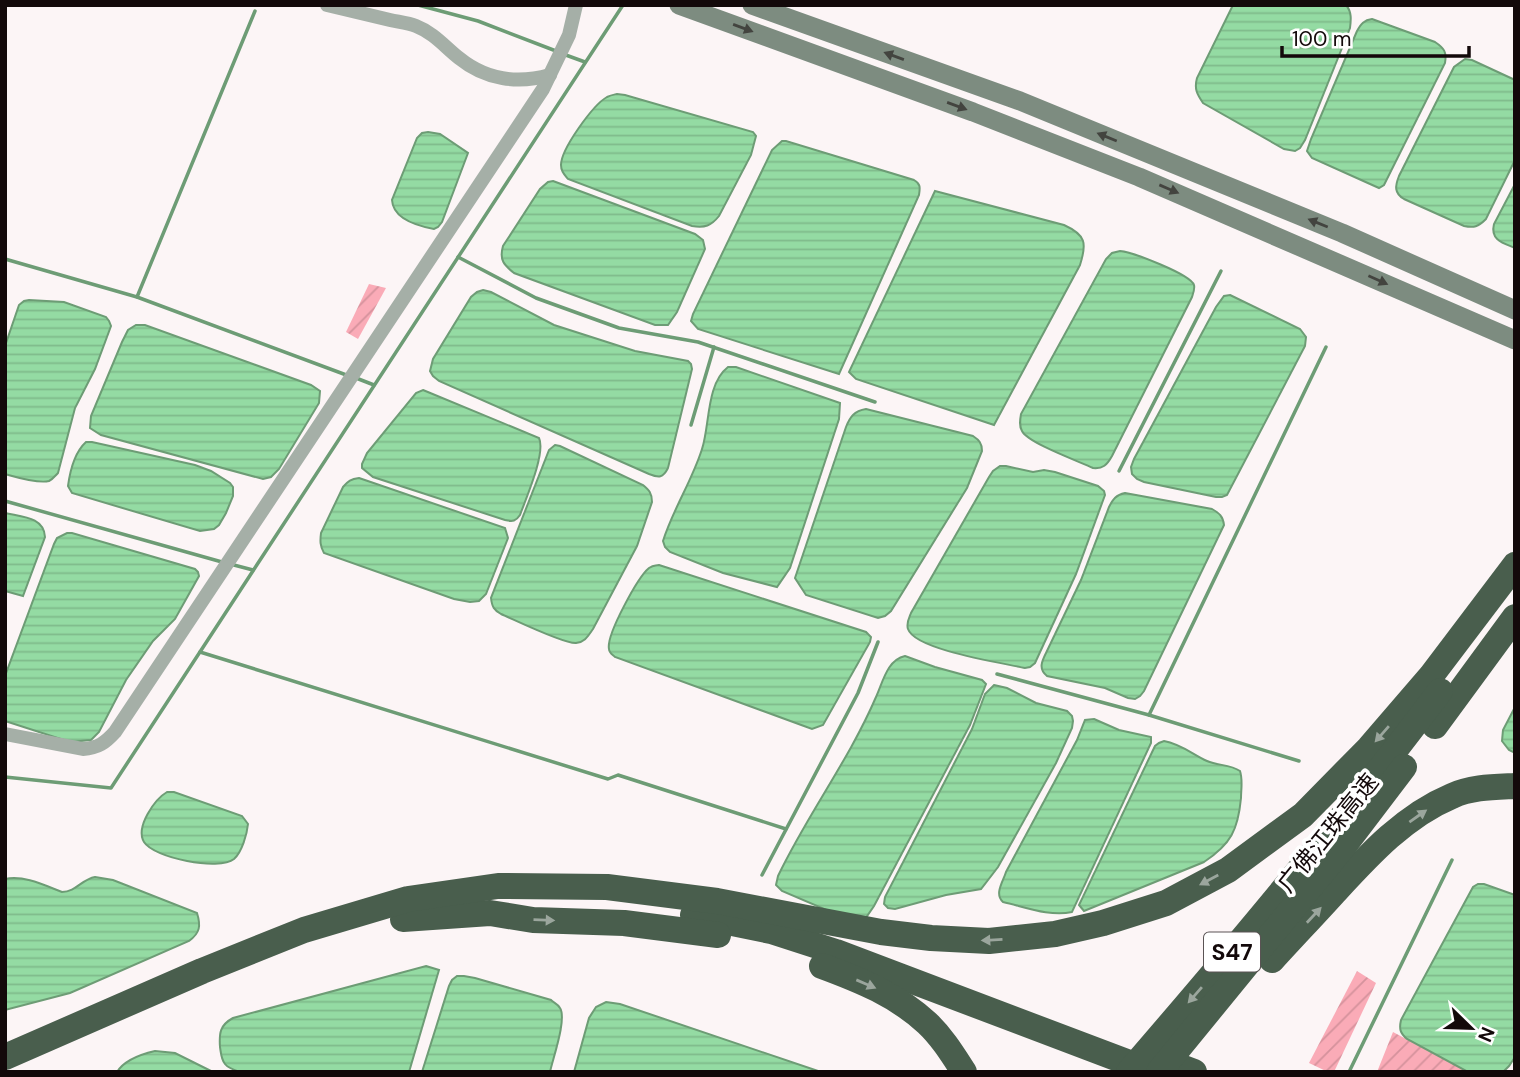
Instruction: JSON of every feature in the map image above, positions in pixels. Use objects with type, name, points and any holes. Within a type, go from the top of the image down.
[{"type":"highway","points":[[5,1070],[202,985],[287,952],[403,919],[490,913],[533,920],[625,923],[712,917],[931,939],[989,942],[1067,931],[1166,903],[1228,870],[1303,815],[1369,748],[1431,677],[1515,565]]},
{"type":"highway","name":"广佛江珠高速","points":[[1348,844],[1408,734],[1515,585]]},
{"type":"highway","name":"广佛江珠高速","points":[[1129,1072],[1212,976],[1348,844],[1515,617]]},
{"type":"highway","points":[[5,1058],[291,935],[408,899],[498,886],[607,887],[771,931],[836,952],[1158,1070],[1227,1009],[1348,844],[1392,834],[1425,810],[1454,795],[1485,787],[1515,786]]},
{"type":"highway","points":[[712,917],[759,945],[798,957],[879,989],[928,1024],[964,1072]]},
{"type":"highway","points":[[712,917],[863,949],[1194,1072]]},
{"type":"main road","points":[[679,5],[973,112],[1139,177],[1515,340]]},
{"type":"main road","points":[[752,5],[1020,102],[1342,233],[1515,310]]},
{"type":"street","points":[[327,5],[416,26],[432,34],[475,69],[493,76],[532,80],[550,75]]},
{"type":"street","points":[[5,734],[83,749],[96,748],[115,732],[543,89],[569,35],[576,5]]},
{"type":"shaded area","points":[[1233,5],[1346,5],[1349,10],[1350,28],[1305,140],[1295,151],[1284,149],[1203,103],[1198,94],[1197,78]]},
{"type":"shaded area","points":[[1372,19],[1435,42],[1443,48],[1446,56],[1445,63],[1384,185],[1379,188],[1312,158],[1307,151],[1357,31],[1363,23]]},
{"type":"shaded area","points":[[1465,59],[1515,80],[1515,160],[1486,219],[1473,227],[1464,226],[1404,199],[1396,189],[1399,176],[1454,67]]},
{"type":"shaded area","points":[[617,94],[753,132],[756,136],[751,155],[719,216],[713,222],[707,226],[692,226],[565,176],[561,165],[562,158],[572,139],[601,102],[608,96]]},
{"type":"shaded area","points":[[428,132],[440,134],[468,153],[442,222],[434,229],[414,224],[402,217],[393,207],[392,200],[417,138]]},
{"type":"shaded area","points":[[782,141],[914,180],[920,186],[919,195],[839,374],[698,329],[691,321],[772,150]]},
{"type":"shaded area","points":[[553,181],[695,234],[703,240],[705,249],[677,312],[668,325],[655,325],[514,273],[505,265],[502,259],[503,246],[540,189]]},
{"type":"shaded area","points":[[1515,184],[1515,248],[1498,240],[1493,229]]},
{"type":"shaded area","points":[[935,191],[1064,225],[1077,232],[1083,240],[1084,251],[1080,265],[994,425],[856,379],[849,372]]},
{"type":"shaded area","points":[[1120,251],[1148,259],[1182,275],[1194,285],[1194,290],[1112,456],[1104,466],[1093,468],[1026,436],[1020,425],[1020,418],[1106,259],[1112,253]]},
{"type":"shaded area","points":[[369,284],[386,288],[358,339],[346,332]]},
{"type":"shaded area","points":[[483,290],[554,325],[635,351],[688,361],[691,364],[668,468],[664,474],[649,474],[433,376],[430,371],[433,359],[471,297]]},
{"type":"shaded area","points":[[1230,295],[1300,329],[1306,337],[1305,346],[1227,495],[1216,497],[1137,479],[1132,474],[1134,459],[1216,307],[1224,296]]},
{"type":"shaded area","points":[[29,300],[64,302],[106,317],[111,326],[95,369],[75,408],[58,473],[44,482],[5,474],[5,346],[19,305]]},
{"type":"shaded area","points":[[136,325],[145,325],[311,385],[320,391],[319,403],[279,469],[271,477],[263,479],[101,435],[90,428],[91,416],[122,342],[128,330]]},
{"type":"shaded area","points":[[728,367],[736,367],[840,403],[839,419],[790,568],[777,587],[723,573],[670,552],[663,541],[702,449],[712,394],[721,374]]},
{"type":"shaded area","points":[[423,390],[539,438],[538,464],[516,520],[505,520],[373,477],[362,468],[367,453],[416,393]]},
{"type":"shaded area","points":[[866,409],[973,436],[982,448],[967,488],[891,611],[878,618],[806,595],[795,578],[846,427],[853,415]]},
{"type":"shaded area","points":[[86,442],[195,465],[211,471],[233,487],[233,496],[226,513],[214,529],[200,531],[72,493],[68,486],[72,468],[76,456]]},
{"type":"shaded area","points":[[555,445],[643,485],[650,492],[652,499],[637,546],[593,629],[584,640],[576,643],[551,636],[501,614],[494,608],[491,598],[549,450]]},
{"type":"shaded area","points":[[1000,466],[1033,472],[1055,472],[1098,486],[1105,495],[1076,574],[1035,663],[1025,668],[942,649],[914,636],[907,627],[911,613],[989,477]]},
{"type":"shaded area","points":[[359,478],[505,528],[508,538],[486,594],[479,601],[454,599],[324,553],[321,533],[343,487]]},
{"type":"shaded area","points":[[1125,493],[1212,509],[1223,519],[1224,525],[1144,691],[1135,699],[1105,688],[1047,676],[1042,668],[1042,662],[1081,580],[1109,507],[1115,498]]},
{"type":"shaded area","points":[[5,513],[31,519],[44,530],[45,537],[23,596],[5,591]]},
{"type":"shaded area","points":[[67,533],[195,569],[199,576],[175,619],[153,641],[126,680],[99,732],[91,740],[70,742],[5,721],[5,676],[54,544],[57,538]]},
{"type":"shaded area","points":[[659,565],[866,632],[871,637],[870,642],[823,725],[812,729],[611,654],[609,642],[624,607],[644,573]]},
{"type":"shaded area","points":[[905,656],[982,680],[986,684],[970,725],[874,906],[865,919],[852,921],[782,891],[776,885],[789,853],[865,720],[886,672],[894,662]]},
{"type":"shaded area","points":[[994,685],[1007,688],[1036,703],[1067,711],[1072,716],[1072,728],[1056,763],[998,867],[981,889],[895,909],[888,908],[884,904],[885,897],[972,729],[985,694]]},
{"type":"shaded area","points":[[1515,707],[1515,753],[1502,741],[1503,730]]},
{"type":"shaded area","points":[[1094,719],[1119,730],[1151,737],[1151,743],[1072,912],[1046,912],[1003,902],[999,892],[1006,872],[1077,740],[1085,720]]},
{"type":"shaded area","points":[[1164,741],[1207,761],[1240,771],[1240,809],[1232,835],[1221,849],[1204,862],[1084,911],[1079,905],[1155,746]]},
{"type":"shaded area","points":[[167,792],[174,792],[242,816],[248,824],[237,856],[226,862],[202,863],[173,858],[150,848],[142,836],[144,821],[152,807]]},
{"type":"shaded area","points":[[95,877],[113,880],[197,913],[197,932],[189,941],[70,993],[5,1010],[5,879],[27,880],[62,892]]},
{"type":"shaded area","points":[[1478,884],[1515,895],[1515,1057],[1503,1072],[1468,1072],[1407,1039],[1400,1028],[1401,1020],[1473,887]]},
{"type":"shaded area","points":[[426,966],[439,970],[409,1072],[240,1072],[228,1067],[223,1060],[220,1034],[225,1024],[233,1018]]},
{"type":"shaded area","points":[[1357,971],[1376,983],[1334,1072],[1328,1072],[1309,1063]]},
{"type":"shaded area","points":[[457,976],[475,978],[551,1000],[558,1005],[562,1021],[550,1072],[422,1072],[449,986]]},
{"type":"shaded area","points":[[606,1002],[620,1004],[821,1072],[574,1072],[589,1018],[596,1007]]},
{"type":"shaded area","points":[[1393,1032],[1468,1072],[1377,1072]]},
{"type":"shaded area","points":[[155,1051],[175,1053],[213,1072],[117,1072],[129,1060]]},
{"type":"waterway","points":[[418,5],[478,21],[556,51]]},
{"type":"waterway","points":[[5,777],[111,788],[623,5]]},
{"type":"waterway","points":[[137,297],[255,11]]},
{"type":"waterway","points":[[563,54],[585,62]]},
{"type":"waterway","points":[[458,257],[536,298],[619,328],[698,342],[875,402]]},
{"type":"waterway","points":[[5,259],[137,297],[349,376]]},
{"type":"waterway","points":[[1119,471],[1221,271]]},
{"type":"waterway","points":[[691,425],[714,347]]},
{"type":"waterway","points":[[1149,715],[1326,347]]},
{"type":"waterway","points":[[356,378],[374,385]]},
{"type":"waterway","points":[[5,501],[222,562]]},
{"type":"waterway","points":[[230,564],[253,570]]},
{"type":"waterway","points":[[762,875],[858,693],[878,642]]},
{"type":"waterway","points":[[200,652],[608,779],[618,775],[786,829]]},
{"type":"waterway","points":[[997,674],[1149,715],[1299,761]]},
{"type":"waterway","points":[[1349,1072],[1452,860]]}]
